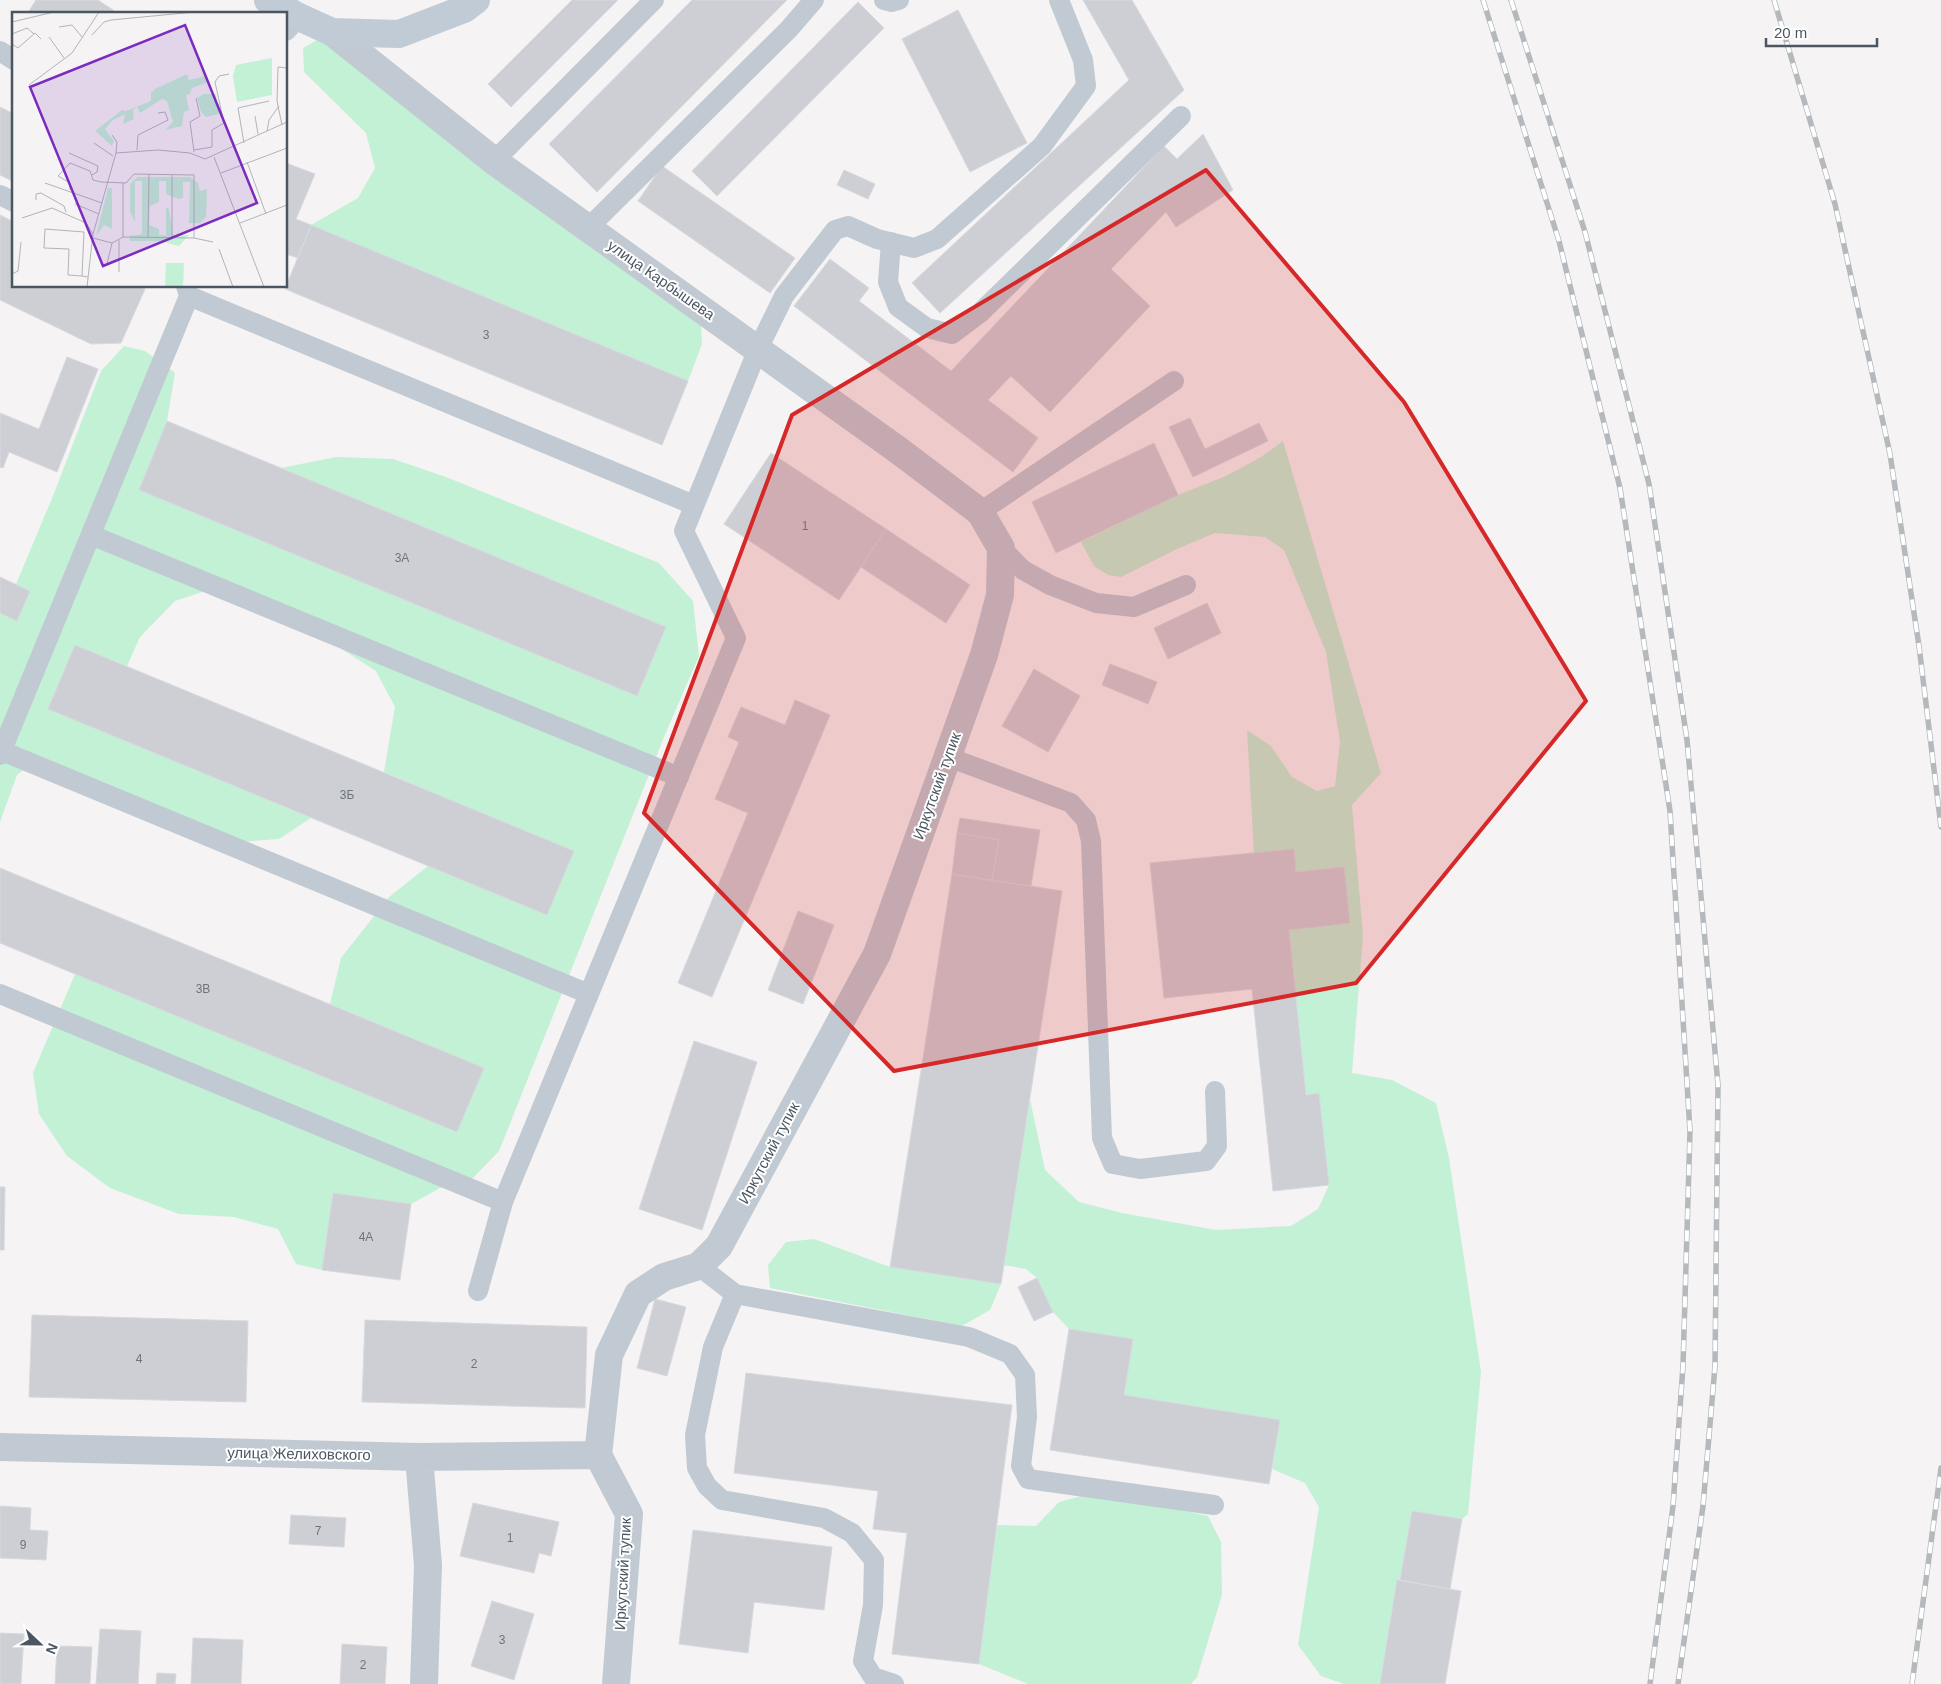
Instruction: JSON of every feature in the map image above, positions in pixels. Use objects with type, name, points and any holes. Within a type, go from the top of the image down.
[{"type":"main road","name":"улица Карбышева","points":[[268,0],[280,12]]},
{"type":"main road","points":[[332,32],[399,34],[464,9],[476,0]]},
{"type":"main road","name":"улица Карбышева","points":[[292,24],[332,32]]},
{"type":"street","name":"улица Карбышева","points":[[332,32],[494,161],[898,450],[980,512],[1001,548]]},
{"type":"street","name":"Иркутский тупик","points":[[616,1684],[628,1514],[598,1455],[610,1355],[638,1294],[664,1277],[699,1266],[719,1246],[877,954],[984,655],[1000,595],[1001,548]]},
{"type":"street","name":"улица Желиховского","points":[[0,1447],[419,1457],[598,1455]]},
{"type":"street","points":[[419,1457],[428,1565],[424,1684]]},
{"type":"lane","points":[[494,161],[654,0]]},
{"type":"lane","points":[[588,228],[789,29],[814,0]]},
{"type":"lane","points":[[884,0],[892,2],[899,0]]},
{"type":"lane","points":[[478,1291],[503,1202],[736,638],[684,531],[758,349],[784,296],[835,230],[848,226],[877,239],[914,248],[937,239],[1042,146],[1086,86],[1083,60],[1059,0]]},
{"type":"lane","points":[[0,51],[12,59]]},
{"type":"lane","points":[[891,242],[888,282],[898,307],[927,328],[952,334],[980,313],[1181,116]]},
{"type":"lane","points":[[0,195],[12,201]]},
{"type":"lane","points":[[589,994],[1,753],[188,291],[694,505]]},
{"type":"lane","points":[[980,512],[1174,381]]},
{"type":"lane","points":[[91,534],[678,777]]},
{"type":"lane","points":[[1001,548],[1023,570],[1050,585],[1096,603],[1134,607],[1186,585]]},
{"type":"lane","points":[[948,757],[1071,803],[1086,820],[1090,841],[1102,1138],[1113,1164],[1140,1169],[1206,1161],[1217,1146],[1215,1091]]},
{"type":"lane","points":[[0,994],[503,1202]]},
{"type":"lane","points":[[699,1266],[735,1294],[969,1337],[1010,1354],[1025,1375],[1026,1417],[1021,1466],[1028,1480],[1214,1505]]},
{"type":"lane","points":[[735,1294],[713,1347],[695,1435],[697,1468],[707,1486],[722,1500],[824,1518],[852,1533],[874,1560],[873,1605],[862,1661],[873,1677],[894,1684]]},
{"type":"highlighted area","points":[[1206,170],[1404,402],[1586,701],[1356,983],[894,1071],[644,813],[792,415]]},
{"type":"green space","points":[[317,40],[334,42],[701,324],[702,344],[688,381],[311,225],[358,198],[375,168],[366,133],[304,72],[303,48]]},
{"type":"green space","points":[[124,346],[145,351],[175,373],[167,421],[139,490],[637,696],[666,627],[281,468],[336,457],[393,459],[446,477],[659,563],[693,601],[699,656],[664,737],[499,1151],[473,1178],[440,1188],[411,1204],[333,1193],[322,1270],[296,1264],[278,1229],[234,1217],[179,1214],[110,1188],[67,1156],[39,1114],[33,1073],[75,974],[457,1132],[484,1068],[330,1004],[341,958],[389,897],[428,866],[547,915],[573,851],[384,772],[395,707],[376,671],[326,639],[205,591],[175,601],[140,637],[127,666],[75,645],[49,709],[311,818],[279,839],[238,842],[41,757],[17,775],[0,822],[0,613],[17,620],[30,591],[16,584],[53,496],[101,371]]},
{"type":"green space","points":[[1283,441],[1381,773],[1352,805],[1363,936],[1352,1073],[1392,1080],[1436,1103],[1449,1158],[1481,1372],[1468,1514],[1462,1519],[1412,1511],[1400,1580],[1397,1581],[1380,1684],[1344,1684],[1321,1676],[1298,1645],[1319,1507],[1305,1483],[1272,1469],[1280,1420],[1124,1395],[1132,1339],[1069,1329],[1053,1312],[1037,1278],[1026,1269],[1004,1265],[1030,1099],[1045,1170],[1079,1202],[1122,1213],[1216,1230],[1291,1226],[1318,1209],[1329,1185],[1319,1093],[1306,1095],[1289,930],[1349,923],[1344,867],[1296,872],[1294,849],[1254,853],[1247,730],[1271,746],[1292,777],[1317,791],[1335,786],[1340,742],[1326,652],[1284,550],[1265,537],[1215,533],[1177,549],[1121,577],[1108,575],[1094,566],[1081,542],[1178,495],[1226,476],[1261,457]]},
{"type":"green space","points":[[814,1239],[890,1267],[1001,1284],[990,1310],[962,1326],[770,1288],[768,1265],[786,1242]]},
{"type":"green space","points":[[1097,1492],[1208,1516],[1221,1542],[1222,1595],[1197,1677],[1191,1684],[1028,1684],[979,1664],[997,1525],[1036,1526],[1059,1502]]},
{"type":"building","points":[[36,0],[98,0],[116,12],[28,12]]},
{"type":"building","points":[[572,0],[618,0],[511,107],[488,84]]},
{"type":"building","points":[[692,0],[787,0],[597,192],[549,144]]},
{"type":"building","points":[[1083,0],[1132,0],[1184,90],[940,313],[912,283],[1129,80]]},
{"type":"building","points":[[858,2],[884,28],[717,196],[692,171]]},
{"type":"building","points":[[958,10],[1027,143],[970,172],[902,39]]},
{"type":"building","points":[[0,107],[12,113],[12,181],[0,175]]},
{"type":"building","points":[[1203,134],[1233,190],[1176,227],[1166,212],[1111,269],[1150,306],[1050,412],[1011,376],[988,400],[1038,438],[1013,472],[794,306],[830,259],[869,288],[859,301],[951,371],[1164,146],[1177,159]]},
{"type":"building","points":[[288,164],[315,174],[296,219],[311,225],[298,258],[288,255]]},
{"type":"building","points":[[662,166],[795,258],[770,293],[638,201]]},
{"type":"building","points":[[844,170],[875,184],[868,199],[837,185]]},
{"type":"building","points":[[0,215],[12,221],[12,288],[145,289],[121,343],[91,344],[0,300]]},
{"type":"building","points":[[311,225],[688,381],[662,445],[285,289],[288,288],[288,282]]},
{"type":"building","points":[[67,357],[98,369],[57,472],[9,452],[3,468],[0,467],[0,413],[39,429]]},
{"type":"building","points":[[1190,418],[1205,449],[1259,423],[1268,441],[1193,477],[1169,427]]},
{"type":"building","points":[[167,421],[666,627],[637,696],[139,490]]},
{"type":"building","points":[[1154,443],[1178,495],[1056,553],[1032,502]]},
{"type":"building","points":[[771,453],[886,529],[839,600],[724,524]]},
{"type":"building","points":[[886,529],[970,585],[946,623],[861,567]]},
{"type":"building","points":[[0,577],[30,591],[17,621],[0,613]]},
{"type":"building","points":[[1207,603],[1221,633],[1168,659],[1154,628]]},
{"type":"building","points":[[75,645],[574,851],[547,915],[48,709]]},
{"type":"building","points":[[1110,664],[1157,682],[1148,704],[1102,685]]},
{"type":"building","points":[[1034,669],[1080,696],[1048,752],[1002,726]]},
{"type":"building","points":[[795,700],[830,715],[712,997],[678,983],[748,813],[715,799],[739,742],[728,737],[741,707],[785,725]]},
{"type":"building","points":[[960,818],[1040,830],[1031,886],[992,881],[999,840],[957,833]]},
{"type":"building","points":[[957,833],[999,840],[992,881],[952,874]]},
{"type":"building","points":[[1294,849],[1296,872],[1344,867],[1350,923],[1289,930],[1306,1095],[1319,1093],[1329,1185],[1273,1191],[1252,989],[1164,998],[1150,863]]},
{"type":"building","points":[[0,868],[484,1068],[457,1132],[0,943]]},
{"type":"building","points":[[952,874],[1062,891],[1001,1284],[890,1267]]},
{"type":"building","points":[[798,911],[834,925],[803,1004],[768,990]]},
{"type":"building","points":[[694,1041],[757,1062],[702,1230],[639,1209]]},
{"type":"building","points":[[0,1187],[5,1187],[4,1250],[0,1250]]},
{"type":"building","points":[[333,1193],[411,1204],[400,1280],[322,1270]]},
{"type":"building","points":[[1037,1278],[1053,1312],[1034,1321],[1018,1287]]},
{"type":"building","points":[[655,1299],[686,1307],[667,1376],[637,1368]]},
{"type":"building","points":[[32,1315],[248,1321],[246,1402],[29,1397]]},
{"type":"building","points":[[365,1320],[587,1327],[585,1408],[362,1402]]},
{"type":"building","points":[[1069,1329],[1133,1339],[1124,1395],[1280,1420],[1269,1484],[1050,1450]]},
{"type":"building","points":[[746,1373],[1012,1405],[979,1664],[892,1654],[907,1533],[873,1529],[878,1491],[734,1473]]},
{"type":"building","points":[[473,1503],[559,1522],[551,1556],[539,1553],[534,1573],[460,1556]]},
{"type":"building","points":[[0,1506],[31,1508],[30,1530],[48,1531],[46,1560],[0,1558]]},
{"type":"building","points":[[1412,1511],[1462,1519],[1450,1589],[1400,1580]]},
{"type":"building","points":[[291,1515],[346,1518],[344,1547],[289,1544]]},
{"type":"building","points":[[693,1530],[832,1547],[824,1610],[754,1602],[748,1653],[679,1644]]},
{"type":"building","points":[[1397,1580],[1461,1591],[1445,1684],[1380,1684]]},
{"type":"building","points":[[492,1601],[534,1614],[514,1680],[471,1666]]},
{"type":"building","points":[[100,1629],[141,1631],[138,1684],[96,1684]]},
{"type":"building","points":[[0,1633],[24,1634],[21,1684],[0,1684]]},
{"type":"building","points":[[193,1638],[243,1640],[241,1684],[191,1684]]},
{"type":"building","points":[[342,1644],[387,1647],[385,1684],[340,1684]]},
{"type":"building","points":[[57,1646],[92,1647],[90,1684],[55,1684]]},
{"type":"building","points":[[157,1673],[176,1674],[175,1684],[156,1684]]},
{"type":"railway","points":[[1483,0],[1559,241],[1620,488],[1670,811],[1690,1131],[1683,1366],[1673,1506],[1650,1684]]},
{"type":"railway","points":[[1511,0],[1585,232],[1649,484],[1687,740],[1718,1085],[1715,1366],[1703,1506],[1678,1684]]},
{"type":"railway","points":[[1774,0],[1835,204],[1890,454],[1919,646],[1941,827]]},
{"type":"railway","points":[[1912,1684],[1941,1468]]}]
